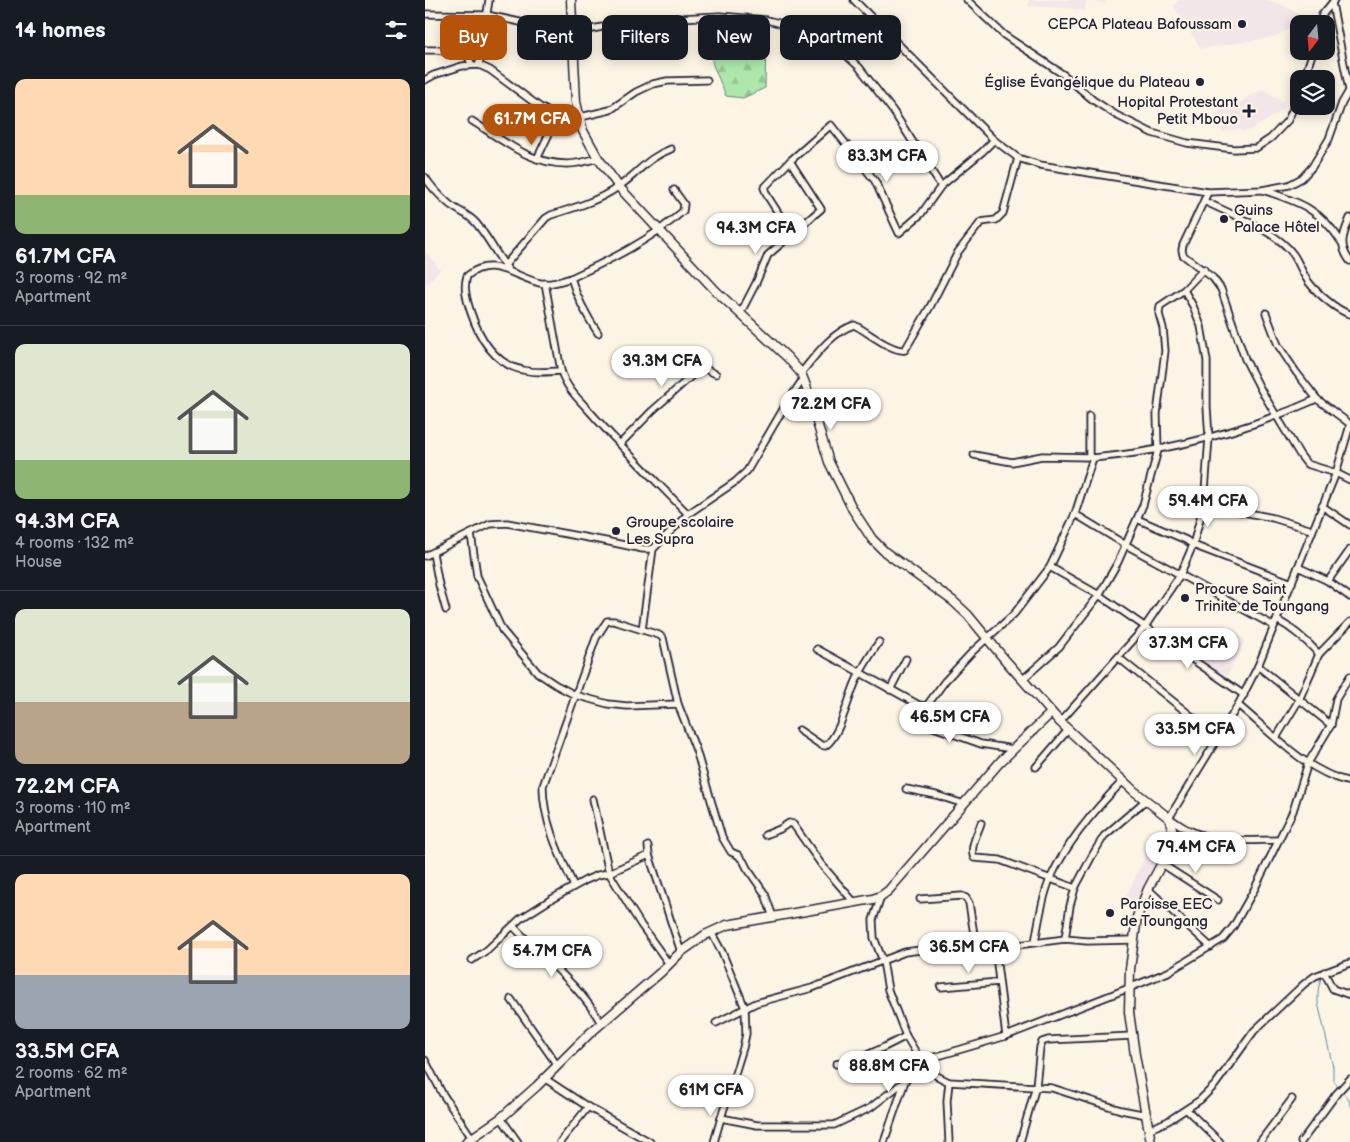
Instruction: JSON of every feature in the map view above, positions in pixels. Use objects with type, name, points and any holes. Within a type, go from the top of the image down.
[{"type":"street","points":[[425,14],[487,15],[489,0]]},
{"type":"street","points":[[571,0],[571,15]]},
{"type":"street","points":[[853,0],[994,140],[1018,158],[1040,165],[1208,192],[1262,190],[1289,185],[1302,178],[1312,167],[1329,140],[1343,103],[1350,93],[1333,2]]},
{"type":"street","points":[[967,0],[1004,35],[1064,75],[1093,100],[1116,115],[1152,133],[1187,143],[1233,149],[1256,148],[1271,138],[1288,120],[1290,115]]},
{"type":"street","points":[[1322,15],[1333,2]]},
{"type":"street","points":[[592,29],[639,20],[720,16],[767,20],[794,27],[838,48],[859,67],[893,111],[941,186]]},
{"type":"street","points":[[425,50],[467,55],[472,65]]},
{"type":"street","points":[[479,65],[480,60]]},
{"type":"street","points":[[573,60],[579,117],[583,130],[598,158],[619,187],[716,291],[787,357],[802,376],[829,462],[859,521],[872,539],[885,552],[953,601],[968,615],[1060,722],[1123,781],[1169,818],[1190,830],[1225,841],[1279,840]]},
{"type":"street","points":[[425,80],[462,66],[479,65],[490,70],[540,108],[557,118],[572,118],[609,110],[636,92],[653,84],[667,81],[707,80]]},
{"type":"street","points":[[537,159],[557,118]]},
{"type":"street","points":[[472,121],[524,155],[546,162],[569,164],[598,158]]},
{"type":"street","points":[[788,236],[784,222],[764,188],[790,161],[831,125],[875,182],[899,233],[921,214],[941,186],[994,140]]},
{"type":"street","points":[[507,268],[546,218],[588,203],[619,187],[643,164],[671,149]]},
{"type":"street","points":[[425,556],[490,524],[507,523],[643,550],[653,549],[689,514],[735,482],[747,471],[802,376],[825,346],[847,327],[854,325],[893,348],[905,350],[962,246],[981,222],[996,220],[1003,213],[1018,158]]},
{"type":"street","points":[[740,314],[768,255],[821,209],[790,161]]},
{"type":"street","points":[[425,177],[437,193],[449,204],[464,212],[477,224],[507,268]]},
{"type":"street","points":[[561,371],[535,372],[521,370],[505,363],[491,351],[474,322],[465,290],[467,276],[471,272],[494,267],[507,268],[525,278],[545,284],[561,282],[571,278],[660,231],[683,211],[684,204],[674,190]]},
{"type":"street","points":[[1262,190],[1306,206],[1328,222],[1342,243]]},
{"type":"street","points":[[1208,192],[1181,250],[1183,255],[1204,269],[1221,290],[1245,359],[1261,390],[1300,455],[1307,464],[1350,480]]},
{"type":"street","points":[[1204,201],[1283,242],[1293,254],[1307,280],[1334,306],[1350,314]]},
{"type":"street","points":[[1350,218],[1342,243],[1343,251],[1350,262]]},
{"type":"street","points":[[1022,680],[1059,647],[1099,595],[1126,544],[1151,478],[1158,450],[1157,414],[1165,350],[1160,306],[1184,290],[1204,269]]},
{"type":"street","points":[[571,278],[576,294],[597,332]]},
{"type":"street","points":[[545,284],[561,371],[565,383],[619,444],[689,514]]},
{"type":"street","points":[[1060,722],[1144,628],[1180,575],[1193,545],[1203,504],[1209,438],[1207,361],[1201,326],[1184,290]]},
{"type":"street","points":[[1151,1142],[1129,1012],[1129,988],[1137,916],[1148,889],[1169,850],[1173,832],[1169,818],[1244,695],[1258,666],[1348,439],[1350,425],[1317,399],[1278,345],[1266,313]]},
{"type":"street","points":[[619,444],[652,411],[696,372],[703,368],[716,374]]},
{"type":"street","points":[[974,455],[1012,462],[1042,456],[1091,457],[1158,450],[1209,438],[1277,417],[1317,399]]},
{"type":"street","points":[[1013,749],[981,744],[925,724],[922,722],[924,706],[928,704],[949,676],[972,652],[1015,614],[1050,567],[1075,514],[1091,457],[1089,416]]},
{"type":"street","points":[[1203,504],[1263,516],[1312,530]]},
{"type":"street","points":[[1322,506],[1350,525]]},
{"type":"street","points":[[1075,514],[1180,575],[1275,623],[1289,626],[1303,637],[1319,654]]},
{"type":"street","points":[[1137,519],[1187,540],[1193,545],[1292,583]]},
{"type":"street","points":[[471,534],[477,576],[501,630],[538,673],[555,685],[575,695],[608,704],[627,706],[678,704]]},
{"type":"street","points":[[643,630],[653,549]]},
{"type":"street","points":[[1328,581],[1350,550]]},
{"type":"street","points":[[433,553],[446,610]]},
{"type":"street","points":[[1050,567],[1099,595],[1144,628],[1244,695]]},
{"type":"street","points":[[1298,567],[1328,581],[1350,597]]},
{"type":"street","points":[[574,886],[551,833],[543,802],[543,786],[596,638],[607,621],[614,621],[659,635],[663,638],[678,704],[696,750],[722,837],[731,852],[738,855],[744,862],[765,894],[773,917]]},
{"type":"street","points":[[1276,738],[1299,700],[1319,654],[1350,622]]},
{"type":"street","points":[[799,730],[821,745],[825,746],[830,743],[843,717],[860,673],[879,642]]},
{"type":"street","points":[[817,649],[890,690],[924,706]]},
{"type":"street","points":[[1119,658],[1219,737]]},
{"type":"street","points":[[890,690],[906,660]]},
{"type":"street","points":[[1258,666],[1331,725]]},
{"type":"street","points":[[884,1142],[905,1081],[910,1072],[921,1061],[1006,1036],[1129,988],[1168,972],[1223,938],[1233,927],[1279,840],[1293,811],[1309,763],[1331,725],[1336,699],[1350,676]]},
{"type":"street","points":[[1238,705],[1276,738],[1309,763],[1335,778],[1350,782]]},
{"type":"street","points":[[1051,712],[1013,749],[908,869],[881,896],[873,920],[874,938],[883,961],[888,990],[906,1036],[921,1061],[937,1076],[949,1082],[1052,1088],[1121,1110],[1147,1115]]},
{"type":"street","points":[[1036,767],[1068,730]]},
{"type":"street","points":[[1035,942],[1050,879],[1075,836],[1123,781]]},
{"type":"street","points":[[906,789],[936,795],[964,804]]},
{"type":"street","points":[[593,799],[609,873],[641,925],[669,964]]},
{"type":"street","points":[[1065,939],[1075,888],[1092,856],[1104,836],[1146,800]]},
{"type":"street","points":[[765,835],[789,823],[793,824],[821,864],[854,902]]},
{"type":"street","points":[[981,823],[973,847],[972,853],[974,858],[1000,860],[1075,888]]},
{"type":"street","points":[[648,846],[649,855],[681,952]]},
{"type":"street","points":[[472,960],[487,950],[528,914],[574,886],[649,855]]},
{"type":"street","points":[[1162,864],[1219,900]]},
{"type":"street","points":[[1148,889],[1211,946]]},
{"type":"street","points":[[425,1060],[469,1140],[501,1118],[601,1023],[681,952],[711,932],[727,925],[881,896]]},
{"type":"street","points":[[921,899],[962,896],[966,898],[969,902],[976,947]]},
{"type":"street","points":[[513,926],[533,948],[570,980],[591,1006],[601,1023]]},
{"type":"street","points":[[711,932],[745,1008],[746,1034],[714,1142]]},
{"type":"street","points":[[716,1023],[756,1003],[812,988],[905,952],[936,948],[995,948],[1065,939],[1087,941],[1134,940]]},
{"type":"street","points":[[995,948],[1006,1036]]},
{"type":"street","points":[[1149,1129],[1168,1121],[1201,1100],[1255,1031],[1305,984],[1315,976],[1350,963]]},
{"type":"street","points":[[1324,972],[1333,989],[1350,995]]},
{"type":"street","points":[[941,987],[999,982]]},
{"type":"street","points":[[511,999],[557,1066]]},
{"type":"street","points":[[836,1064],[859,1059],[906,1036]]},
{"type":"street","points":[[1020,1142],[1036,1086],[1040,1047],[1043,1042],[1048,1040],[1133,1036]]},
{"type":"street","points":[[544,1078],[589,1107],[650,1142]]},
{"type":"street","points":[[1301,1142],[1337,1093],[1350,1079]]},
{"type":"street","points":[[721,1118],[757,1125],[834,1125],[871,1108],[905,1081]]},
{"type":"street","points":[[949,1082],[947,1101],[949,1142]]},
{"type":"street","points":[[1260,1142],[1292,1099]]},
{"type":"street","points":[[560,1142],[589,1107]]},
{"type":"street","points":[[1187,1110],[1220,1142]]},
{"type":"street","points":[[501,1118],[518,1142]]},
{"type":"shaded area","points":[[1029,0],[1105,0],[1105,3],[1087,1],[1084,11],[1069,8],[1028,6]]},
{"type":"shaded area","name":"CEPCA Plateau Bafoussam","points":[[1178,0],[1267,0],[1285,6],[1299,15],[1290,15],[1290,29],[1274,37],[1201,49],[1174,6]]},
{"type":"shaded area","name":"Hopital Protestant Petit Mbouo","points":[[1263,89],[1283,102],[1284,108],[1252,129],[1244,132],[1238,129],[1223,132],[1217,123],[1216,115],[1220,107],[1236,104]]},
{"type":"shaded area","points":[[425,251],[440,270],[425,285]]},
{"type":"shaded area","points":[[1218,625],[1245,639],[1225,680],[1204,665]]},
{"type":"shaded area","points":[[1162,843],[1164,850],[1135,906],[1124,901],[1151,844]]},
{"type":"green space","points":[[712,60],[766,60],[765,88],[743,98],[726,96]]},
{"type":"waterway","points":[[1321,977],[1318,1003],[1333,1067],[1333,1079],[1338,1087]]},
{"type":"waterway","points":[[1341,1091],[1349,1100],[1350,1106]]},
{"type":"place","name":"CEPCA Plateau Bafoussam","points":[[1242,24]]},
{"type":"place","name":"Église Évangélique du Plateau","points":[[1200,82]]},
{"type":"place","name":"Hopital Protestant Petit Mbouo","points":[[1249,111]]},
{"type":"place","name":"Guins Palace Hôtel","points":[[1224,219]]},
{"type":"place","name":"Groupe scolaire Les Supra","points":[[616,531]]},
{"type":"place","name":"Procure Saint Trinite de Toungang","points":[[1185,598]]},
{"type":"place","name":"Paroisse EEC de Toungang","points":[[1110,913]]}]
